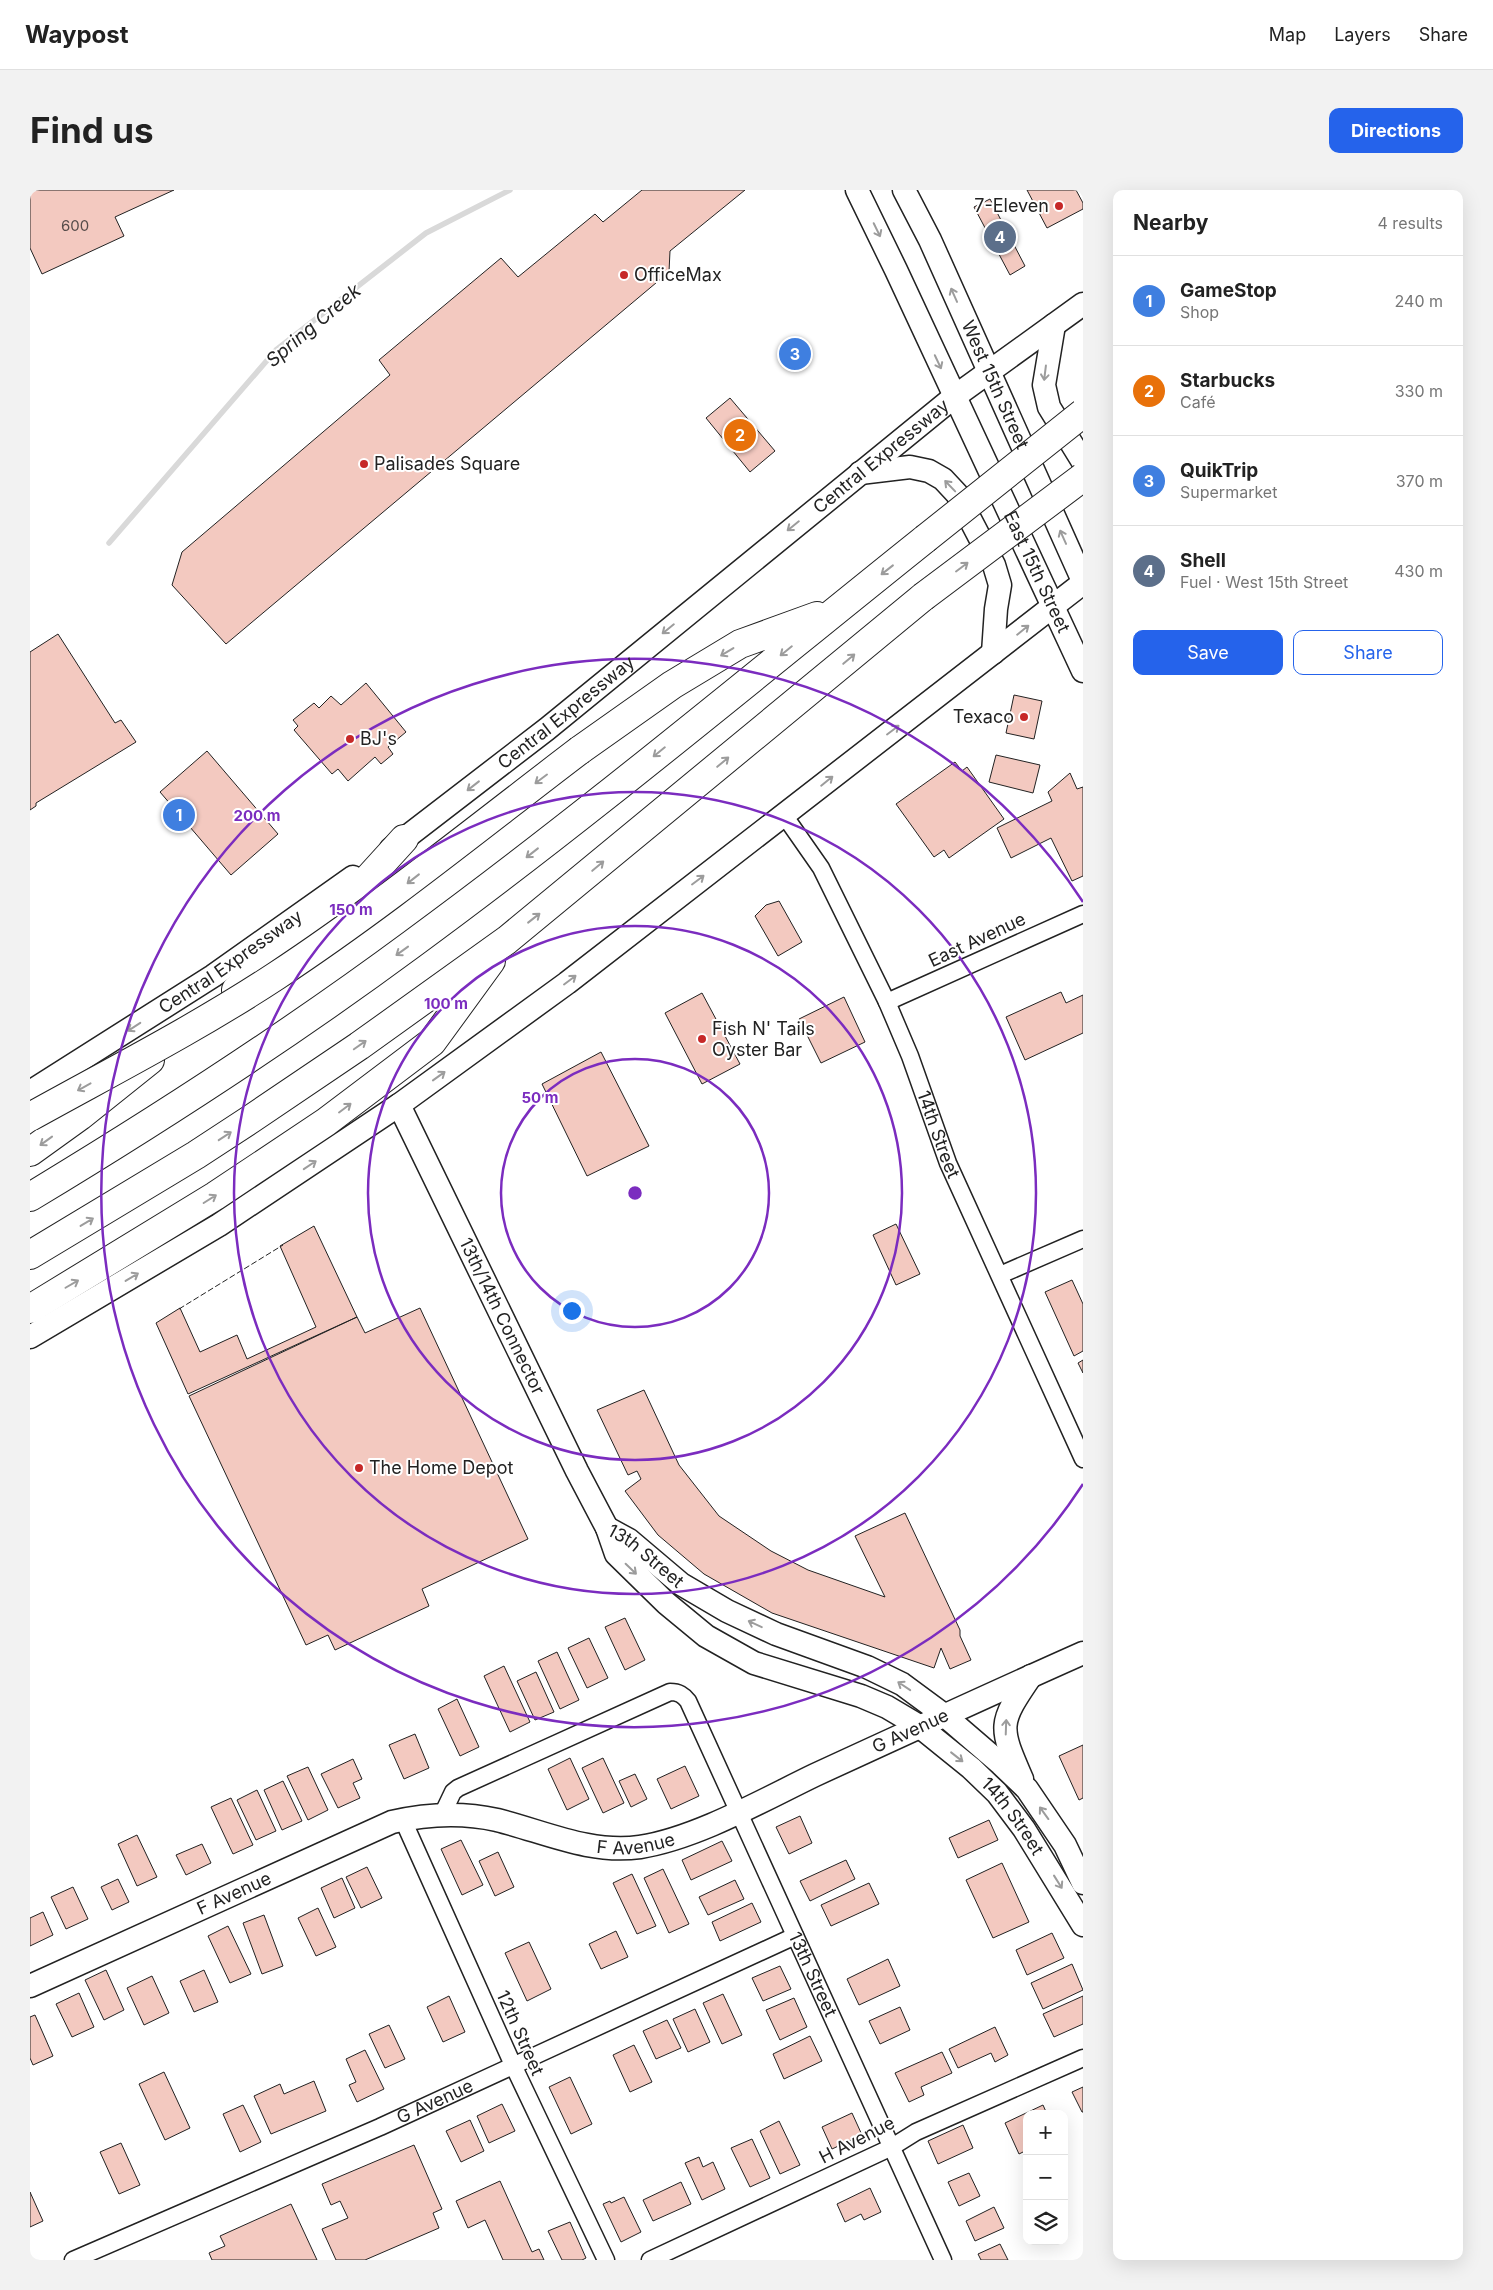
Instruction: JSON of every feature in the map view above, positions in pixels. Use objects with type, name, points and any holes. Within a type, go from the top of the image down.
[{"type":"highway","points":[[30,1196],[197,1093],[305,1020],[406,948],[570,823],[1083,413]]},
{"type":"highway","points":[[30,1255],[196,1155],[251,1119],[359,1046],[507,940],[924,597],[1083,477]]},
{"type":"highway","points":[[30,1117],[185,1032],[275,976],[409,883],[580,750],[672,685],[740,644],[837,609]]},
{"type":"highway","points":[[30,1152],[80,1116],[307,932],[364,883],[404,839]]},
{"type":"highway","points":[[30,1309],[223,1191],[326,1122],[432,1042],[507,940]]},
{"type":"main road","points":[[857,190],[954,397]]},
{"type":"main road","name":"West 15th Street","points":[[904,190],[930,240],[1083,582]]},
{"type":"main road","name":"Central Expressway","points":[[30,1092],[214,976],[404,839],[547,729],[954,397],[1083,304]]},
{"type":"main road","points":[[1054,325],[1044,385],[1049,407],[1083,462]]},
{"type":"main road","name":"East 15th Street","points":[[954,397],[1083,671]]},
{"type":"main road","points":[[859,474],[910,467],[930,471],[943,479],[957,494],[994,565],[1000,585],[996,609],[993,653]]},
{"type":"main road","points":[[30,1338],[219,1225],[399,1105],[567,983],[1083,582]]},
{"type":"main road","name":"13th/14th Connector","points":[[399,1105],[577,1471],[607,1528]]},
{"type":"main road","name":"13th Street","points":[[607,1528],[629,1540],[681,1584],[727,1611],[776,1634],[866,1666],[902,1684],[944,1715]]},
{"type":"main road","name":"13th Street","points":[[607,1528],[616,1554],[666,1603],[706,1636],[754,1663],[862,1696],[888,1707],[919,1726]]},
{"type":"main road","name":"G Avenue","points":[[739,1811],[919,1726],[1083,1652]]},
{"type":"main road","points":[[1026,1790],[1006,1742],[1005,1728],[1010,1706],[1031,1676]]},
{"type":"main road","name":"14th Street","points":[[944,1715],[1001,1764],[1026,1790],[1065,1845],[1083,1883]]},
{"type":"main road","name":"14th Street","points":[[919,1726],[971,1768],[998,1793],[1024,1829],[1083,1925]]},
{"type":"main road","name":"F Avenue","points":[[30,1986],[368,1831],[403,1820],[442,1815],[495,1820],[571,1842],[613,1848],[640,1847],[666,1841],[739,1811]]},
{"type":"street","name":"14th Street","points":[[784,815],[821,868],[887,1002],[910,1056],[948,1163],[1083,1459]]},
{"type":"street","name":"East Avenue","points":[[887,1002],[1083,914]]},
{"type":"street","points":[[1000,1275],[1083,1239]]},
{"type":"street","name":"13th Street","points":[[442,1815],[453,1792],[458,1788],[670,1692],[679,1693],[688,1701],[943,2260]]},
{"type":"street","name":"12th Street","points":[[403,1820],[513,2065],[606,2260]]},
{"type":"street","name":"G Avenue","points":[[73,2260],[371,2131],[795,1936]]},
{"type":"street","name":"H Avenue","points":[[650,2260],[892,2147],[916,2132],[1083,2058]]},
{"type":"building","points":[[30,190],[174,190],[115,217],[124,236],[42,274],[30,248]]},
{"type":"building","name":"Palisades Square","points":[[642,190],[745,190],[670,251],[669,272],[226,644],[172,585],[182,552],[390,375],[379,360],[501,258],[518,277],[595,214],[603,222]]},
{"type":"building","name":"7-Eleven","points":[[1027,190],[1076,190],[1083,203],[1083,209],[1047,228]]},
{"type":"building","points":[[990,199],[1025,266],[1010,275],[974,207]]},
{"type":"building","points":[[730,398],[775,451],[750,472],[706,418]]},
{"type":"building","points":[[58,634],[115,723],[121,720],[136,742],[36,803],[36,806],[30,810],[30,652]]},
{"type":"building","name":"BJ's","points":[[366,683],[406,732],[388,747],[393,754],[381,764],[375,757],[348,781],[338,769],[332,774],[294,730],[298,726],[293,720],[314,703],[319,708],[331,696],[341,705]]},
{"type":"building","name":"Texaco","points":[[1014,695],[1042,701],[1034,739],[1006,733]]},
{"type":"building","points":[[207,751],[278,834],[231,875],[160,792]]},
{"type":"building","points":[[996,755],[1040,765],[1033,793],[989,782]]},
{"type":"building","points":[[955,762],[962,771],[967,767],[1004,819],[949,858],[944,850],[934,857],[896,804]]},
{"type":"building","points":[[1070,773],[1077,789],[1083,787],[1083,876],[1072,881],[1051,838],[1011,858],[997,828],[1052,801],[1048,792]]},
{"type":"building","points":[[779,901],[802,942],[778,956],[755,916],[766,905]]},
{"type":"building","points":[[1061,992],[1066,1003],[1083,995],[1083,1033],[1025,1060],[1006,1017]]},
{"type":"building","name":"Fish N' Tails Oyster Bar","points":[[702,993],[740,1064],[702,1084],[665,1013]]},
{"type":"building","points":[[844,997],[865,1042],[821,1063],[799,1019]]},
{"type":"building","points":[[601,1052],[649,1146],[587,1176],[542,1084]]},
{"type":"building","points":[[896,1224],[920,1274],[896,1285],[873,1235]]},
{"type":"building","points":[[314,1226],[357,1317],[188,1394],[156,1323],[180,1308],[200,1352],[237,1335],[247,1359],[316,1327],[280,1246]]},
{"type":"building","points":[[1072,1280],[1083,1304],[1083,1351],[1074,1356],[1045,1292]]},
{"type":"building","name":"The Home Depot","points":[[420,1308],[528,1539],[422,1589],[429,1606],[335,1650],[328,1635],[306,1645],[189,1396],[357,1317],[365,1333]]},
{"type":"building","points":[[1083,1360],[1083,1373],[1078,1363]]},
{"type":"building","points":[[644,1390],[679,1465],[719,1516],[771,1551],[808,1570],[885,1597],[855,1536],[905,1513],[960,1630],[960,1636],[971,1660],[950,1669],[941,1648],[934,1668],[772,1613],[704,1574],[658,1535],[625,1491],[641,1479],[637,1471],[628,1475],[597,1410]]},
{"type":"building","points":[[625,1618],[645,1660],[625,1670],[605,1627]]},
{"type":"building","points":[[589,1638],[608,1678],[587,1688],[568,1648]]},
{"type":"building","points":[[557,1652],[579,1700],[560,1709],[538,1661]]},
{"type":"building","points":[[504,1666],[530,1722],[510,1732],[484,1676]]},
{"type":"building","points":[[536,1672],[554,1712],[535,1720],[517,1681]]},
{"type":"building","points":[[457,1699],[479,1747],[460,1756],[438,1709]]},
{"type":"building","points":[[415,1734],[429,1768],[404,1779],[389,1745]]},
{"type":"building","points":[[1083,1745],[1083,1798],[1079,1800],[1059,1756]]},
{"type":"building","points":[[570,1758],[589,1799],[567,1810],[548,1769]]},
{"type":"building","points":[[603,1758],[624,1803],[603,1813],[582,1768]]},
{"type":"building","points":[[353,1759],[362,1779],[353,1783],[360,1798],[338,1808],[321,1774]]},
{"type":"building","points":[[685,1766],[699,1796],[671,1809],[657,1779]]},
{"type":"building","points":[[308,1767],[328,1810],[308,1820],[287,1776]]},
{"type":"building","points":[[635,1774],[647,1799],[631,1807],[619,1781]]},
{"type":"building","points":[[283,1781],[302,1821],[282,1830],[264,1790]]},
{"type":"building","points":[[257,1790],[276,1831],[256,1840],[237,1800]]},
{"type":"building","points":[[231,1798],[253,1845],[233,1854],[211,1807]]},
{"type":"building","points":[[800,1816],[812,1843],[789,1854],[776,1827]]},
{"type":"building","points":[[989,1820],[998,1840],[958,1858],[949,1838]]},
{"type":"building","points":[[137,1835],[157,1877],[137,1886],[118,1844]]},
{"type":"building","points":[[461,1840],[483,1885],[462,1895],[441,1849]]},
{"type":"building","points":[[722,1841],[732,1861],[691,1880],[682,1860]]},
{"type":"building","points":[[202,1844],[211,1863],[186,1875],[176,1855]]},
{"type":"building","points":[[498,1852],[514,1887],[495,1896],[479,1861]]},
{"type":"building","points":[[846,1860],[855,1879],[810,1901],[800,1881]]},
{"type":"building","points":[[1002,1863],[1029,1922],[993,1938],[966,1880]]},
{"type":"building","points":[[367,1867],[382,1898],[361,1908],[346,1877]]},
{"type":"building","points":[[663,1869],[689,1924],[669,1933],[644,1878]]},
{"type":"building","points":[[632,1874],[656,1926],[637,1934],[613,1883]]},
{"type":"building","points":[[342,1878],[355,1908],[334,1918],[321,1888]]},
{"type":"building","points":[[118,1879],[129,1902],[112,1910],[101,1887]]},
{"type":"building","points":[[735,1880],[744,1899],[708,1915],[699,1897]]},
{"type":"building","points":[[869,1883],[879,1904],[831,1926],[821,1905]]},
{"type":"building","points":[[73,1887],[88,1919],[66,1929],[51,1897]]},
{"type":"building","points":[[752,1903],[761,1922],[720,1941],[712,1922]]},
{"type":"building","points":[[318,1908],[336,1947],[316,1956],[298,1918]]},
{"type":"building","points":[[43,1912],[53,1935],[30,1946],[30,1918]]},
{"type":"building","points":[[264,1915],[283,1966],[262,1974],[243,1923]]},
{"type":"building","points":[[228,1926],[251,1974],[230,1983],[208,1936]]},
{"type":"building","points":[[616,1931],[628,1957],[601,1969],[589,1944]]},
{"type":"building","points":[[1052,1933],[1064,1958],[1027,1975],[1016,1950]]},
{"type":"building","points":[[529,1942],[551,1989],[527,2001],[505,1953]]},
{"type":"building","points":[[888,1959],[900,1986],[859,2005],[847,1979]]},
{"type":"building","points":[[1072,1964],[1083,1990],[1043,2009],[1031,1983]]},
{"type":"building","points":[[780,1966],[791,1989],[763,2001],[752,1978]]},
{"type":"building","points":[[106,1970],[124,2010],[104,2020],[85,1980]]},
{"type":"building","points":[[204,1970],[218,2002],[194,2012],[180,1981]]},
{"type":"building","points":[[152,1976],[169,2013],[144,2025],[127,1988]]},
{"type":"building","points":[[79,1993],[94,2027],[72,2037],[56,2004]]},
{"type":"building","points":[[723,1994],[742,2035],[722,2044],[703,2003]]},
{"type":"building","points":[[449,1996],[465,2032],[443,2042],[427,2007]]},
{"type":"building","points":[[1083,1996],[1083,2024],[1054,2037],[1043,2014]]},
{"type":"building","points":[[794,1998],[807,2027],[780,2040],[766,2010]]},
{"type":"building","points":[[900,2007],[910,2030],[880,2044],[869,2021]]},
{"type":"building","points":[[695,2009],[710,2042],[688,2052],[673,2019]]},
{"type":"building","points":[[35,2015],[53,2056],[33,2065],[30,2058],[30,2017]]},
{"type":"building","points":[[667,2020],[681,2048],[656,2059],[643,2031]]},
{"type":"building","points":[[389,2025],[405,2059],[385,2068],[369,2034]]},
{"type":"building","points":[[995,2027],[1008,2055],[995,2062],[991,2053],[958,2068],[949,2049]]},
{"type":"building","points":[[810,2036],[822,2061],[784,2079],[773,2054]]},
{"type":"building","points":[[634,2045],[652,2082],[630,2092],[613,2055]]},
{"type":"building","points":[[365,2050],[384,2089],[357,2102],[349,2085],[356,2082],[346,2059]]},
{"type":"building","points":[[942,2052],[952,2073],[921,2087],[924,2095],[909,2102],[895,2073]]},
{"type":"building","points":[[164,2072],[190,2128],[165,2140],[139,2084]]},
{"type":"building","points":[[570,2077],[592,2124],[571,2134],[549,2087]]},
{"type":"building","points":[[314,2081],[326,2111],[271,2134],[254,2096],[280,2084],[284,2094]]},
{"type":"building","points":[[1083,2087],[1083,2112],[1082,2112],[1072,2092]]},
{"type":"building","points":[[502,2104],[515,2131],[489,2143],[477,2116]]},
{"type":"building","points":[[243,2105],[261,2142],[240,2152],[223,2114]]},
{"type":"building","points":[[1043,2105],[1045,2110],[1032,2110]]},
{"type":"building","points":[[852,2113],[862,2135],[832,2149],[822,2127]]},
{"type":"building","points":[[1023,2114],[1023,2152],[1019,2154],[1005,2123]]},
{"type":"building","points":[[470,2120],[484,2151],[461,2162],[446,2131]]},
{"type":"building","points":[[779,2121],[800,2165],[780,2174],[760,2131]]},
{"type":"building","points":[[963,2125],[973,2148],[938,2164],[928,2141]]},
{"type":"building","points":[[752,2139],[770,2178],[750,2187],[731,2148]]},
{"type":"building","points":[[121,2143],[140,2185],[119,2194],[100,2152]]},
{"type":"building","points":[[414,2145],[442,2209],[433,2213],[439,2228],[365,2260],[336,2260],[322,2229],[348,2218],[340,2201],[331,2205],[322,2184]]},
{"type":"building","points":[[699,2157],[703,2167],[713,2162],[725,2189],[702,2200],[685,2163]]},
{"type":"building","points":[[969,2173],[980,2196],[959,2206],[948,2182]]},
{"type":"building","points":[[500,2181],[532,2252],[539,2249],[544,2260],[503,2260],[485,2220],[468,2228],[456,2201]]},
{"type":"building","points":[[681,2182],[691,2204],[653,2221],[643,2200]]},
{"type":"building","points":[[870,2188],[881,2212],[864,2220],[861,2214],[845,2222],[837,2204]]},
{"type":"building","points":[[30,2192],[43,2221],[30,2227]]},
{"type":"building","points":[[624,2197],[641,2232],[621,2242],[603,2204],[610,2201],[611,2203]]},
{"type":"building","points":[[291,2204],[317,2260],[212,2260],[209,2253],[225,2246],[220,2236]]},
{"type":"building","points":[[994,2207],[1004,2228],[975,2241],[966,2221]]},
{"type":"building","points":[[570,2222],[586,2258],[582,2260],[562,2260],[548,2231]]},
{"type":"building","points":[[1000,2244],[1008,2260],[981,2260],[978,2254]]},
{"type":"waterway","name":"Spring Creek","points":[[109,543],[276,350],[426,233],[510,190]]},
{"type":"fence","points":[[179,1309],[283,1245]]},
{"type":"place","name":"7-Eleven","points":[[1059,206]]},
{"type":"place","name":"Shell","points":[[1000,237]]},
{"type":"place","name":"OfficeMax","points":[[624,275]]},
{"type":"place","name":"QuikTrip","points":[[795,354]]},
{"type":"place","name":"Starbucks","points":[[740,435]]},
{"type":"place","name":"Palisades Square","points":[[364,464]]},
{"type":"place","name":"Texaco","points":[[1024,717]]},
{"type":"place","name":"BJ's","points":[[350,739]]},
{"type":"place","name":"GameStop","points":[[179,815]]},
{"type":"place","name":"Fish N' Tails Oyster Bar","points":[[702,1039]]},
{"type":"place","name":"The Home Depot","points":[[359,1468]]}]
